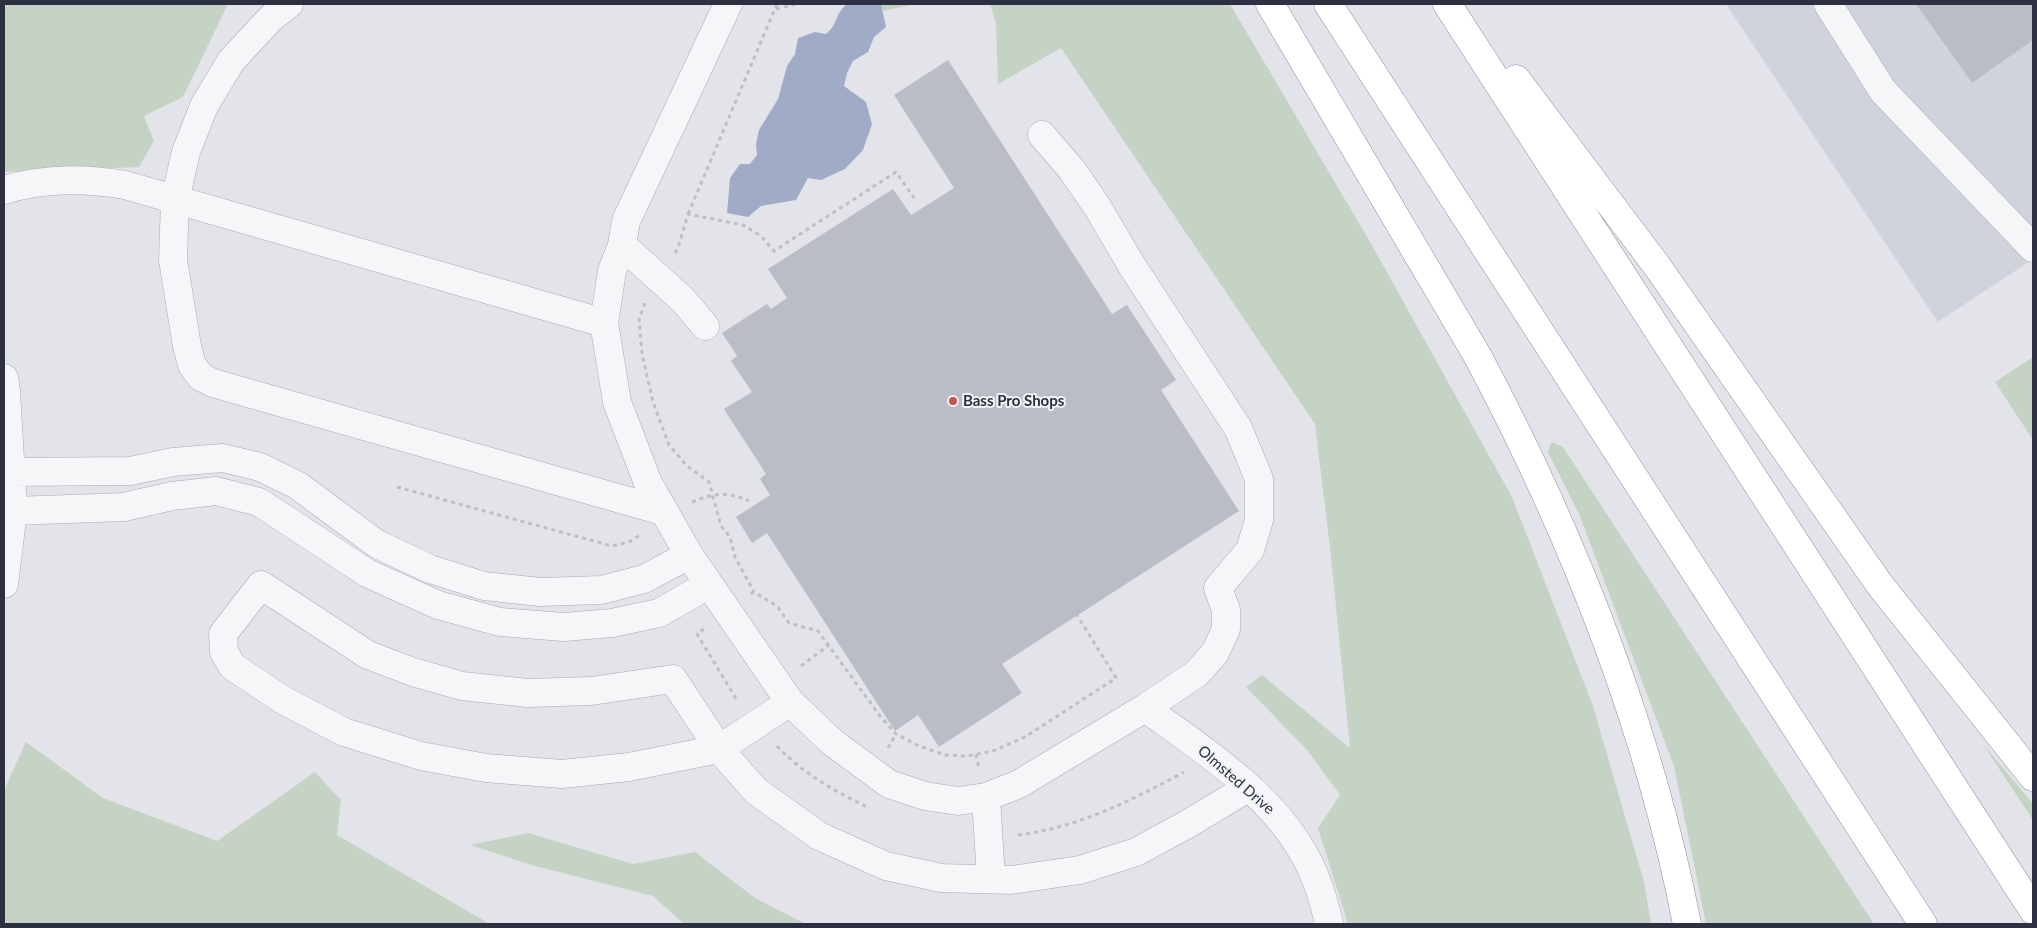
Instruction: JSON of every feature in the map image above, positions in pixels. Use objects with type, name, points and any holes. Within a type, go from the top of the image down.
[{"type":"highway","points":[[1270,4],[1477,355],[1556,514],[1600,619],[1642,743],[1667,834],[1687,924]]},
{"type":"highway","points":[[1328,4],[1923,924]]},
{"type":"highway","points":[[1447,4],[2033,910]]},
{"type":"highway","points":[[1458,4],[1656,266],[1880,585],[2033,776]]},
{"type":"street","points":[[288,4],[271,18],[231,61],[204,106],[186,152],[175,200],[173,260],[187,346],[192,365],[201,376],[213,383],[663,511]]},
{"type":"street","points":[[728,4],[626,221],[622,245],[612,271],[604,323],[617,402],[648,483],[663,511],[708,586],[790,702],[832,742],[889,784],[925,796],[958,801],[986,797],[1019,784],[1145,708],[1196,674],[1215,653],[1226,629],[1226,610],[1218,588],[1250,550],[1259,520],[1259,479],[1238,428],[1132,266],[1098,208],[1072,170],[1042,135]]},
{"type":"street","points":[[1828,4],[1882,91],[2033,248]]},
{"type":"street","points":[[4,190],[63,179],[96,180],[125,185],[604,323]]},
{"type":"street","points":[[622,245],[683,300],[705,326]]},
{"type":"street","points":[[4,378],[13,511],[4,584]]},
{"type":"street","points":[[11,472],[130,471],[173,462],[223,458],[260,467],[297,485],[377,544],[430,569],[484,586],[540,592],[601,590],[644,579],[689,556]]},
{"type":"street","points":[[13,511],[124,508],[172,496],[216,491],[259,502],[367,573],[438,605],[500,622],[564,627],[612,623],[659,612],[708,586]]},
{"type":"street","points":[[790,702],[719,750],[629,767],[562,774],[486,768],[421,756],[344,732],[283,700],[232,666],[224,652],[223,634],[261,585],[368,655],[413,672],[462,686],[528,692],[591,691],[673,679],[719,750],[756,791],[819,836],[886,866],[941,878],[1011,880],[1080,870],[1136,852],[1186,826],[1249,788]]},
{"type":"street","name":"Olmsted Drive","points":[[1145,708],[1249,788],[1277,816],[1306,856],[1324,901],[1329,924]]},
{"type":"street","points":[[986,797],[991,879]]},
{"type":"path","points":[[688,214],[778,4]]},
{"type":"path","points":[[776,8],[797,4]]},
{"type":"path","points":[[871,810],[830,788],[793,761],[740,705],[696,634],[754,592],[777,606],[789,623],[818,631],[880,716],[896,734],[917,745],[945,755],[967,756],[993,751],[1025,737],[1116,678],[1072,607],[1218,513]]},
{"type":"path","points":[[988,835],[1006,837],[1042,832],[1086,820],[1126,803],[1211,757]]},
{"type":"shaded area","points":[[1726,4],[2033,4],[2033,259],[1938,322]]},
{"type":"green space","points":[[4,4],[228,4],[183,97],[144,116],[154,141],[139,167],[4,172]]},
{"type":"green space","points":[[881,4],[916,4],[883,11]]},
{"type":"green space","points":[[990,4],[1230,4],[1373,247],[1512,497],[1593,706],[1644,882],[1651,924],[1348,924],[1318,828],[1340,795],[1308,751],[1246,687],[1262,675],[1350,748],[1331,556],[1315,424],[1061,48],[998,84],[996,23]]},
{"type":"green space","points":[[2033,357],[2033,440],[1995,382]]},
{"type":"green space","points":[[1551,442],[1563,447],[1874,924],[1706,924],[1674,766],[1579,514],[1548,452]]},
{"type":"green space","points":[[26,742],[103,798],[217,841],[315,772],[341,800],[337,835],[488,923],[495,924],[4,924],[4,790]]},
{"type":"green space","points":[[1982,743],[2033,804],[2033,820]]},
{"type":"green space","points":[[528,833],[633,864],[695,852],[755,898],[806,924],[684,924],[653,896],[535,866],[470,845]]},
{"type":"water","points":[[847,4],[881,4],[886,27],[874,37],[868,52],[853,61],[847,73],[844,86],[866,102],[872,124],[863,150],[845,169],[821,180],[808,178],[796,200],[761,206],[748,217],[727,213],[730,178],[740,164],[750,164],[757,155],[756,144],[759,130],[778,99],[787,66],[795,54],[798,38],[815,32],[826,34]]},
{"type":"building","points":[[1916,4],[2033,4],[2033,40],[1972,83]]},
{"type":"building","name":"Bass Pro Shops","points":[[948,60],[1112,314],[1127,305],[1176,380],[1161,390],[1239,511],[1002,664],[1022,693],[939,747],[918,715],[895,731],[767,533],[752,543],[736,517],[770,495],[760,479],[766,474],[724,409],[752,392],[731,361],[737,356],[722,333],[767,304],[771,309],[787,298],[768,269],[893,189],[911,215],[954,188],[894,95]]},
{"type":"place","name":"Bass Pro Shops","points":[[953,401]]}]
